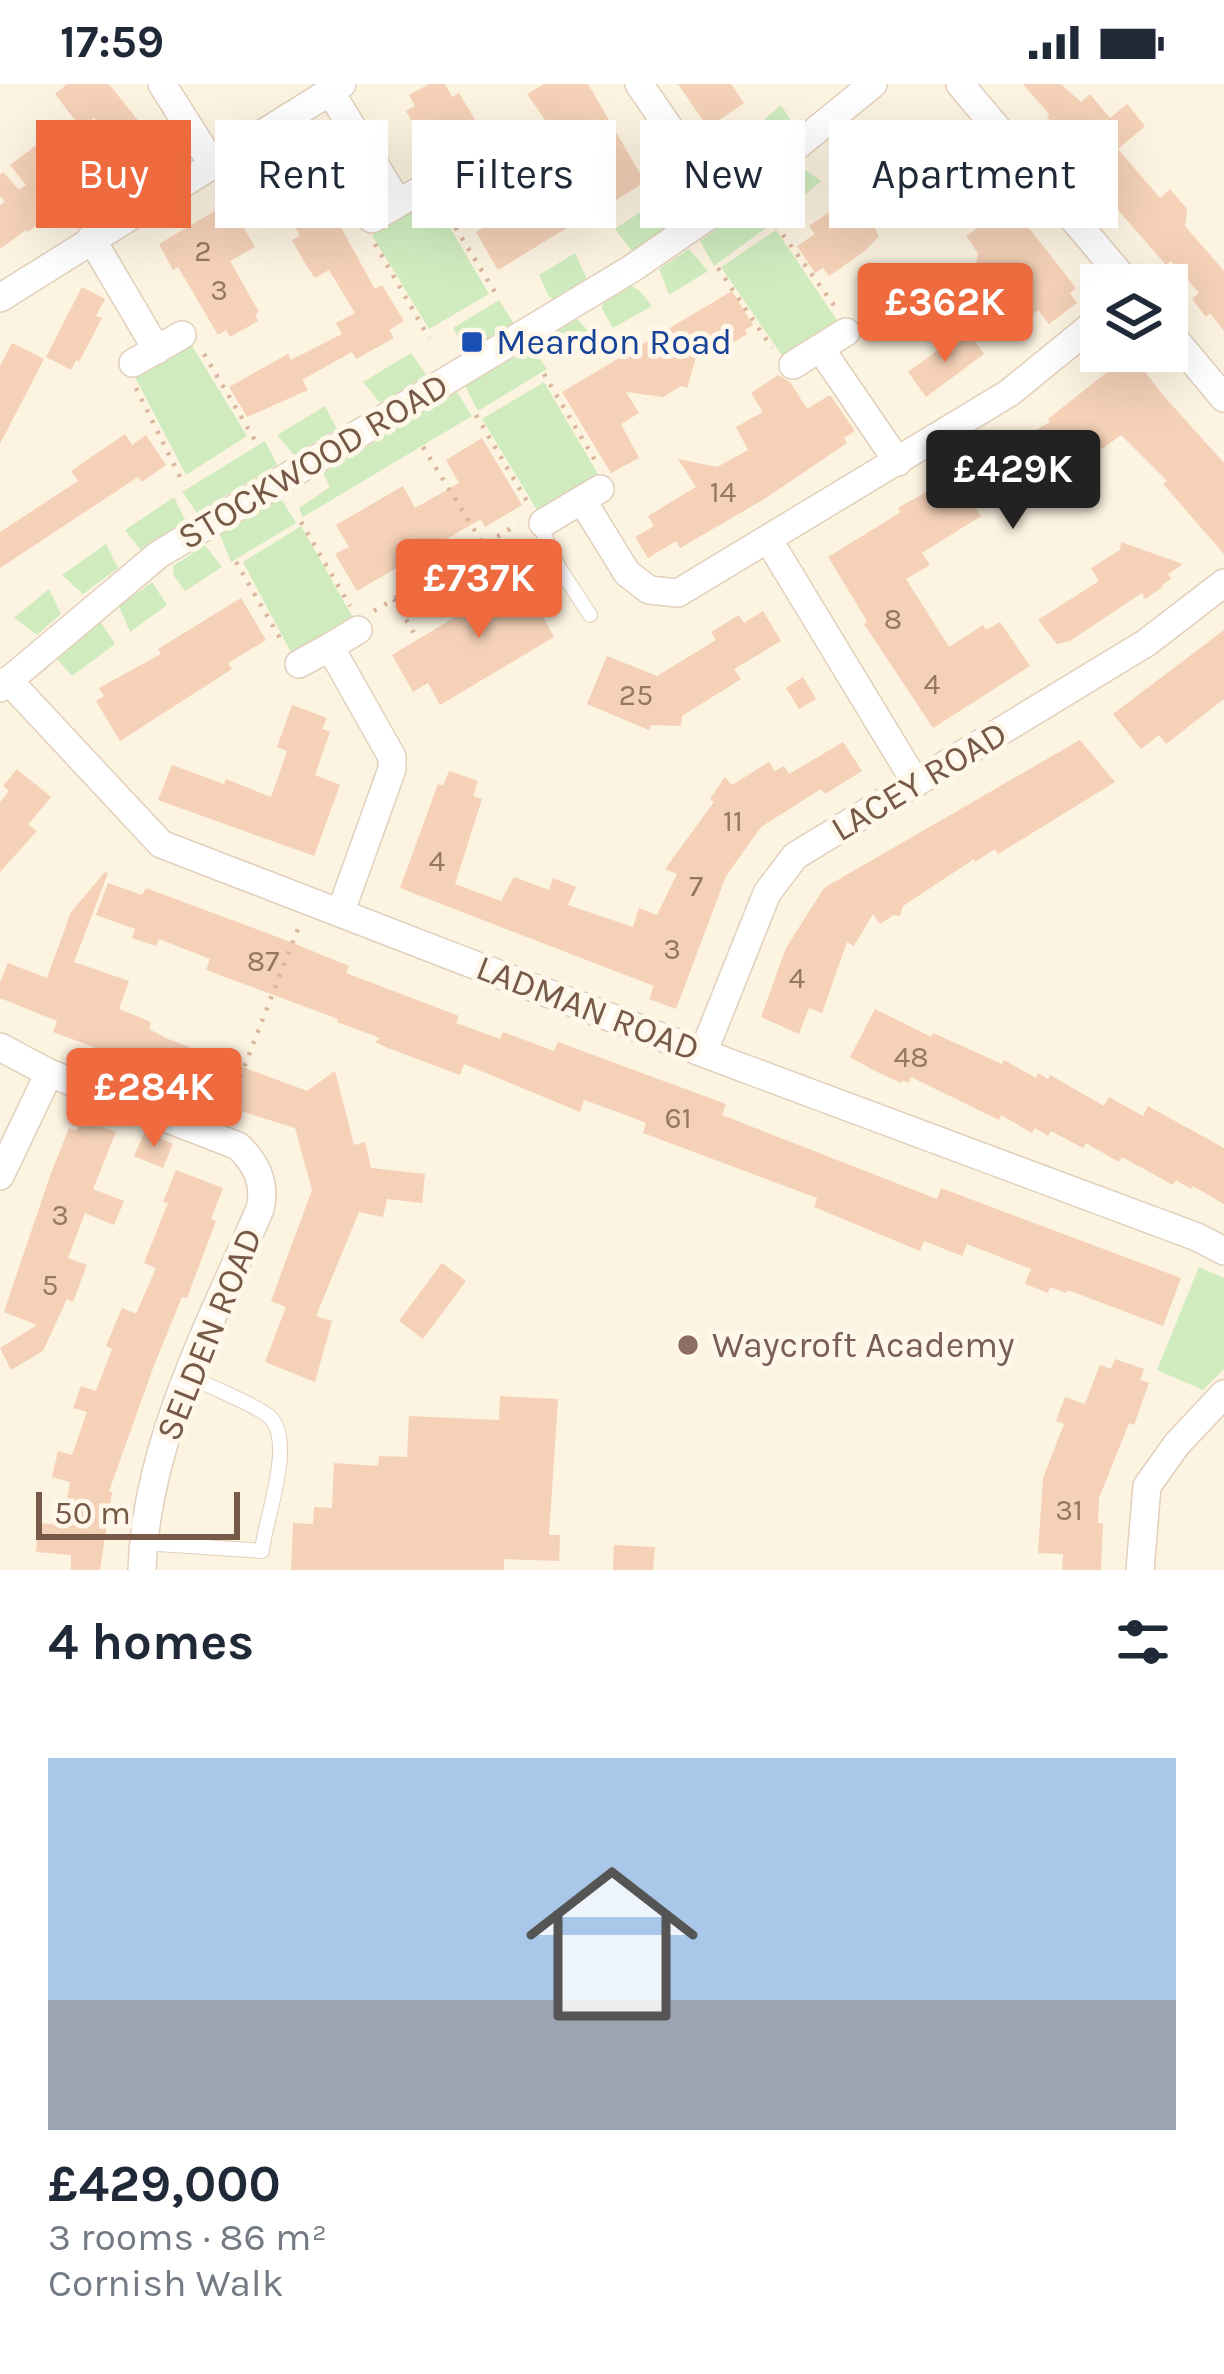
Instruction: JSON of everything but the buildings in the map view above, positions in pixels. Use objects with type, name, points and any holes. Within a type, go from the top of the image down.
[{"type":"street","points":[[162,84],[213,165]]},
{"type":"street","points":[[639,84],[663,120]]},
{"type":"street","name":"STOCKWOOD ROAD","points":[[805,138],[872,84]]},
{"type":"street","points":[[960,84],[1111,264]]},
{"type":"street","points":[[0,298],[336,87],[410,196],[388,209]]},
{"type":"street","name":"STOCKWOOD ROAD","points":[[4,684],[158,555],[631,269],[690,228]]},
{"type":"street","points":[[91,238],[145,357],[182,335]]},
{"type":"street","points":[[793,365],[846,332]]},
{"type":"street","points":[[538,518],[591,495],[627,573],[649,590],[678,593],[1009,393],[1080,335]]},
{"type":"street","points":[[820,348],[898,462]]},
{"type":"street","points":[[1188,355],[1224,398]]},
{"type":"street","points":[[768,539],[916,783]]},
{"type":"street","name":"LACEY ROAD","points":[[703,1054],[767,893],[795,856],[1146,643],[1224,583]]},
{"type":"street","points":[[298,664],[358,625]]},
{"type":"street","points":[[330,647],[392,757],[392,769],[341,911]]},
{"type":"street","name":"LADMAN ROAD","points":[[4,684],[160,844],[1224,1251]]},
{"type":"street","name":"SELDEN ROAD","points":[[0,1047],[49,1073],[238,1147],[252,1160],[262,1184],[262,1197],[157,1466],[143,1556]]},
{"type":"street","points":[[0,1176],[49,1073]]},
{"type":"street","points":[[1140,1570],[1147,1486],[1177,1444],[1224,1394]]},
{"type":"lane","points":[[538,518],[558,566],[590,615]]},
{"type":"lane","points":[[143,1556],[262,1551],[262,1538],[271,1522],[279,1459],[279,1431],[272,1416],[189,1376]]},
{"type":"path","points":[[410,196],[432,188],[496,295]]},
{"type":"path","points":[[367,228],[429,338]]},
{"type":"path","points":[[778,228],[851,329],[846,332]]},
{"type":"path","points":[[718,268],[787,370],[793,365]]},
{"type":"path","points":[[182,335],[194,336],[256,442]]},
{"type":"path","points":[[145,357],[128,372],[184,485]]},
{"type":"path","points":[[544,374],[609,484],[591,495]]},
{"type":"path","points":[[301,522],[358,625],[484,545],[538,518],[476,415]]},
{"type":"path","points":[[423,447],[509,586]]},
{"type":"path","points":[[236,562],[298,664]]},
{"type":"path","points":[[439,572],[465,611]]},
{"type":"path","points":[[394,599],[418,640]]},
{"type":"path","points":[[217,1139],[310,900]]},
{"type":"green space","points":[[781,105],[790,120],[764,120]]},
{"type":"green space","points":[[805,170],[821,181],[805,195]]},
{"type":"green space","points":[[412,211],[412,228],[450,228],[489,294],[429,329],[372,235]]},
{"type":"green space","points":[[640,212],[640,228],[668,228],[632,251],[615,229]]},
{"type":"green space","points":[[718,228],[766,228],[714,266],[700,241]]},
{"type":"green space","points":[[776,230],[839,323],[785,360],[721,267]]},
{"type":"green space","points":[[689,249],[708,271],[669,295],[659,269]]},
{"type":"green space","points":[[575,253],[587,279],[554,299],[549,297],[539,275]]},
{"type":"green space","points":[[631,286],[652,306],[613,328],[603,303]]},
{"type":"green space","points":[[499,300],[514,324],[480,343],[475,338],[463,346],[453,328]]},
{"type":"green space","points":[[577,319],[596,339],[563,359],[550,335]]},
{"type":"green space","points":[[191,344],[247,436],[186,475],[135,377]]},
{"type":"green space","points":[[532,347],[547,369],[478,411],[465,386]]},
{"type":"green space","points":[[411,353],[427,376],[380,403],[363,382]]},
{"type":"green space","points":[[544,382],[601,479],[540,515],[482,419]]},
{"type":"green space","points":[[457,392],[472,416],[303,517],[299,508],[330,487],[323,473]]},
{"type":"green space","points":[[325,406],[337,429],[294,455],[277,435]]},
{"type":"green space","points":[[265,441],[277,465],[197,513],[182,492]]},
{"type":"green space","points":[[174,497],[186,522],[142,552],[125,530]]},
{"type":"green space","points":[[280,497],[296,523],[231,562],[220,535]]},
{"type":"green space","points":[[301,526],[355,621],[294,658],[243,562]]},
{"type":"green space","points":[[106,544],[118,568],[83,594],[62,575]]},
{"type":"green space","points":[[205,545],[222,567],[185,591],[173,566]]},
{"type":"green space","points":[[152,582],[167,605],[130,632],[119,606]]},
{"type":"green space","points":[[49,589],[61,614],[37,635],[14,618]]},
{"type":"green space","points":[[100,621],[115,644],[72,676],[56,658]]},
{"type":"green space","points":[[1199,1267],[1224,1278],[1224,1369],[1203,1390],[1157,1370]]},
{"type":"place","name":"Meardon Road","points":[[472,342]]},
{"type":"place","name":"Waycroft Academy","points":[[688,1345]]}]
